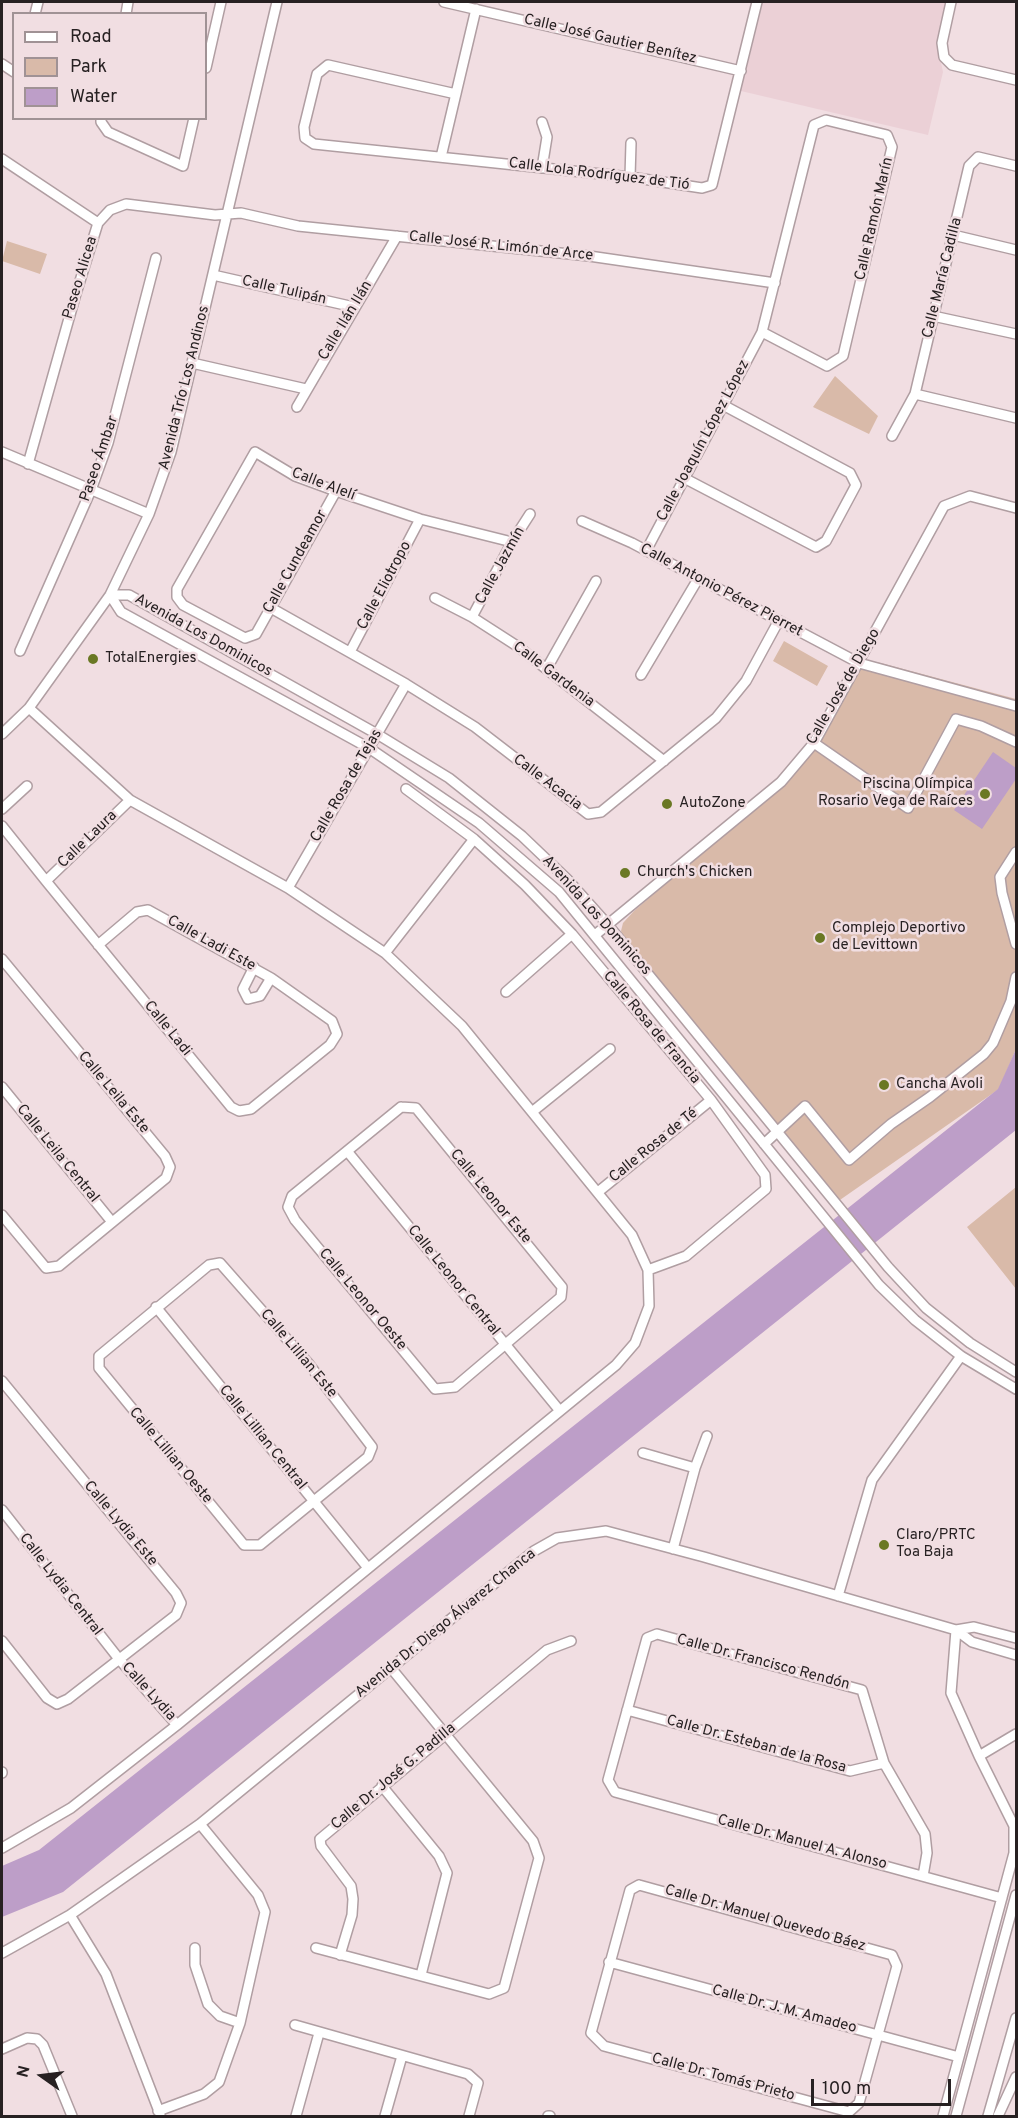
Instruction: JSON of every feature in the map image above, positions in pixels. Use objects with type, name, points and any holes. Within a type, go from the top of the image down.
[{"type":"street","points":[[207,64],[221,2]]},
{"type":"street","name":"Avenida Trío Los Andinos","points":[[2,734],[29,708],[111,595],[149,514],[171,452],[277,2]]},
{"type":"street","name":"Calle José Gautier Benítez","points":[[444,2],[741,71]]},
{"type":"street","name":"Calle Lola Rodríguez de Tió","points":[[456,94],[328,65],[317,74],[304,127],[305,138],[314,144],[630,177],[702,188],[712,185],[757,2]]},
{"type":"street","points":[[951,2],[942,43],[944,57],[952,65],[1017,80]]},
{"type":"street","points":[[441,157],[476,9]]},
{"type":"street","points":[[100,120],[108,132],[183,166],[194,120]]},
{"type":"street","name":"Calle Ramón Marín","points":[[826,120],[887,135],[892,147],[843,356],[827,366],[762,332],[814,125],[826,120]]},
{"type":"street","points":[[542,122],[548,137],[542,168]]},
{"type":"street","points":[[630,177],[631,143]]},
{"type":"street","name":"Calle María Cadilla","points":[[892,436],[915,394],[969,166],[978,157],[1017,166]]},
{"type":"street","points":[[2,159],[98,223]]},
{"type":"street","name":"Paseo Alicea","points":[[28,464],[98,223],[110,210],[126,204],[215,216],[227,214]]},
{"type":"street","name":"Calle José R. Limón de Arce","points":[[227,214],[241,213],[298,226],[589,256],[775,283]]},
{"type":"street","points":[[954,235],[1017,250]]},
{"type":"street","name":"Calle Ilán Ilán","points":[[297,407],[397,236]]},
{"type":"street","name":"Paseo Ámbar","points":[[20,651],[91,490],[108,443],[156,258]]},
{"type":"street","name":"Calle Tulipán","points":[[213,274],[354,307]]},
{"type":"street","points":[[933,316],[1017,334]]},
{"type":"street","name":"Calle Joaquín López López","points":[[646,551],[762,332]]},
{"type":"street","points":[[192,363],[306,389]]},
{"type":"street","points":[[915,394],[1017,418]]},
{"type":"street","points":[[684,478],[816,546],[826,541],[851,495],[856,485],[850,473],[723,405]]},
{"type":"street","points":[[2,452],[149,514]]},
{"type":"street","name":"Calle Alelí","points":[[256,634],[245,638],[183,604],[177,597],[177,589],[255,452],[295,476],[336,491],[420,519],[512,543]]},
{"type":"street","name":"Calle Cundeamor","points":[[256,634],[336,491]]},
{"type":"street","name":"Calle José de Diego","points":[[595,935],[781,782],[814,743],[944,506],[970,496],[1017,508]]},
{"type":"street","name":"Calle Jazmín","points":[[472,617],[530,514]]},
{"type":"street","name":"Calle Eliotropo","points":[[350,652],[420,519]]},
{"type":"street","name":"Calle Antonio Pérez Pierret","points":[[582,521],[646,551],[859,663],[1017,706]]},
{"type":"street","points":[[640,675],[698,579]]},
{"type":"street","points":[[547,668],[596,581]]},
{"type":"street","name":"Avenida Los Dominicos","points":[[111,595],[129,595],[377,734],[449,778],[522,836],[567,879],[608,925],[888,1266],[935,1315],[970,1343],[1017,1372]]},
{"type":"street","name":"Avenida Los Dominicos","points":[[111,595],[121,612],[369,748],[479,823],[559,892],[879,1285],[915,1320],[961,1356],[1017,1389]]},
{"type":"street","name":"Calle Gardenia","points":[[435,598],[472,617],[517,646],[664,761]]},
{"type":"street","name":"Calle Acacia","points":[[271,608],[406,684],[475,728],[588,814],[601,812],[716,718],[746,681],[778,622]]},
{"type":"street","name":"Calle Rosa de Tejas","points":[[288,888],[406,684]]},
{"type":"street","points":[[2,1848],[72,1808],[177,1725],[616,1365],[635,1343],[649,1306],[648,1270],[632,1235],[462,1026],[385,953],[288,888],[130,800],[29,708]]},
{"type":"street","points":[[814,743],[908,808],[956,719],[981,726],[1017,742]]},
{"type":"street","points":[[2,809],[27,786]]},
{"type":"street","name":"Calle Rosa de Francia","points":[[406,789],[474,839],[525,885],[572,934],[711,1100],[765,1175],[766,1189],[686,1256],[648,1270]]},
{"type":"street","name":"Calle Laura","points":[[46,881],[130,800]]},
{"type":"street","name":"Calle Ladi","points":[[2,826],[231,1107],[239,1111],[251,1109],[330,1045],[337,1034],[332,1021],[324,1015]]},
{"type":"street","points":[[385,953],[474,839]]},
{"type":"street","points":[[1017,852],[1000,878],[1002,893],[1017,944]]},
{"type":"street","name":"Calle Ladi Este","points":[[98,945],[137,912],[148,910],[254,967],[324,1015]]},
{"type":"street","points":[[506,992],[572,934]]},
{"type":"street","name":"Calle Leila Este","points":[[2,959],[165,1156],[170,1167],[166,1178],[112,1222]]},
{"type":"street","points":[[254,967],[243,989],[248,999],[260,996],[271,978]]},
{"type":"street","points":[[764,1144],[805,1106],[849,1160],[891,1124],[930,1097],[984,1054],[993,1043],[1011,1001],[1017,977]]},
{"type":"street","points":[[532,1112],[610,1048]]},
{"type":"street","name":"Calle Leila Central","points":[[2,1086],[112,1222]]},
{"type":"street","name":"Calle Rosa de Té","points":[[597,1192],[711,1100]]},
{"type":"street","name":"Calle Leonor Este","points":[[347,1151],[401,1107],[416,1108],[549,1269],[562,1287],[561,1297],[505,1346]]},
{"type":"street","name":"Calle Leonor Central","points":[[347,1151],[560,1411]]},
{"type":"street","name":"Calle Leonor Oeste","points":[[347,1151],[292,1196],[288,1207],[295,1220],[435,1389],[454,1387],[505,1346]]},
{"type":"street","points":[[2,1215],[46,1268],[59,1266],[112,1222]]},
{"type":"street","name":"Calle Lillian Este","points":[[156,1307],[209,1264],[220,1263],[308,1363],[372,1447],[368,1457],[314,1502]]},
{"type":"street","name":"Calle Lillian Oeste","points":[[156,1307],[99,1356],[99,1368],[109,1383],[244,1545],[260,1545],[314,1502]]},
{"type":"street","name":"Calle Lillian Central","points":[[156,1307],[368,1568]]},
{"type":"street","points":[[838,1596],[872,1480],[961,1356]]},
{"type":"street","name":"Calle Lydia Este","points":[[2,1381],[177,1593],[181,1604],[176,1615],[68,1700],[57,1704],[47,1698],[2,1641]]},
{"type":"street","points":[[674,1549],[695,1468],[707,1437]]},
{"type":"street","points":[[643,1453],[695,1468]]},
{"type":"street","name":"Calle Lydia Central","points":[[2,1510],[119,1659]]},
{"type":"street","name":"Avenida Dr. Diego Álvarez Chanca","points":[[2,1953],[70,1915],[200,1824],[534,1551],[557,1538],[606,1532],[674,1549],[956,1630],[972,1642],[1017,1655]]},
{"type":"street","name":"Avenida Dr. Diego Álvarez Chanca","points":[[956,1630],[974,1627],[1017,1638]]},
{"type":"street","points":[[943,2116],[1014,1853],[1014,1826],[951,1693],[956,1630]]},
{"type":"street","name":"Calle Dr. Francisco Rendón","points":[[608,1780],[647,1638],[657,1634],[862,1690],[884,1763],[925,1834],[927,1853],[922,1876]]},
{"type":"street","name":"Calle Dr. José G. Padilla","points":[[340,1955],[352,1915],[351,1886],[321,1846],[320,1839],[547,1650],[571,1641]]},
{"type":"street","name":"Calle Lydia","points":[[119,1659],[177,1725]]},
{"type":"street","points":[[316,1948],[489,1994],[504,1988],[539,1858],[533,1841],[391,1668]]},
{"type":"street","name":"Calle Dr. Esteban de la Rosa","points":[[627,1710],[850,1771],[884,1763]]},
{"type":"street","points":[[979,1756],[1016,1734]]},
{"type":"street","name":"Calle Dr. Manuel A. Alonso","points":[[608,1780],[615,1792],[1002,1898]]},
{"type":"street","points":[[382,1786],[439,1856],[447,1874],[421,1975]]},
{"type":"street","points":[[70,1915],[106,1974],[159,2114],[204,2094],[219,2082],[240,2023],[265,1912],[258,1894],[200,1824]]},
{"type":"street","name":"Calle Dr. Manuel Quevedo Báez","points":[[609,1962],[630,1890],[639,1885],[653,1888],[892,1954],[897,1966],[878,2035]]},
{"type":"street","points":[[956,2116],[1017,1895]]},
{"type":"street","points":[[195,1948],[195,1965],[207,2004],[220,2016],[240,2023]]},
{"type":"street","name":"Calle Dr. J. M. Amadeo","points":[[609,1962],[959,2057]]},
{"type":"street","name":"Calle Dr. Tomás Prieto","points":[[609,1962],[591,2033],[604,2046],[849,2112],[859,2103],[878,2035]]},
{"type":"street","points":[[988,2116],[1017,2018]]},
{"type":"street","points":[[295,2025],[468,2074],[478,2083],[469,2116]]},
{"type":"street","points":[[296,2116],[319,2033]]},
{"type":"street","points":[[2,2049],[27,2038],[37,2039],[44,2045],[72,2116]]},
{"type":"street","points":[[385,2116],[402,2056]]},
{"type":"street","points":[[998,2116],[1017,2077]]},
{"type":"shaded area","points":[[763,2],[947,2],[937,44],[943,72],[928,135],[741,91]]},
{"type":"green space","points":[[7,241],[47,254],[40,274],[2,261]]},
{"type":"green space","points":[[835,376],[878,416],[869,434],[813,407]]},
{"type":"green space","points":[[784,641],[828,666],[817,686],[773,661]]},
{"type":"green space","name":"Complejo Deportivo de Levittown","points":[[877,662],[1016,699],[1016,1049],[999,1089],[837,1202],[626,945],[621,931],[623,923],[634,911],[783,783],[858,671],[864,666]]},
{"type":"green space","points":[[1016,1187],[1016,1289],[967,1227]]},
{"type":"water","name":"Piscina Olímpica Rosario Vega de Raíces","points":[[993,752],[1016,768],[1016,779],[982,829],[954,810]]},
{"type":"water","points":[[1016,1049],[1016,1130],[63,1892],[2,1917],[2,1866],[39,1850],[998,1089]]},
{"type":"place","name":"TotalEnergies","points":[[93,659]]},
{"type":"place","name":"Piscina Olímpica Rosario Vega de Raíces","points":[[985,794]]},
{"type":"place","name":"AutoZone","points":[[667,804]]},
{"type":"place","name":"Church's Chicken","points":[[625,873]]},
{"type":"place","name":"Complejo Deportivo de Levittown","points":[[820,938]]},
{"type":"place","name":"Cancha Avoli","points":[[884,1085]]},
{"type":"place","name":"Claro/PRTC Toa Baja","points":[[884,1545]]}]
